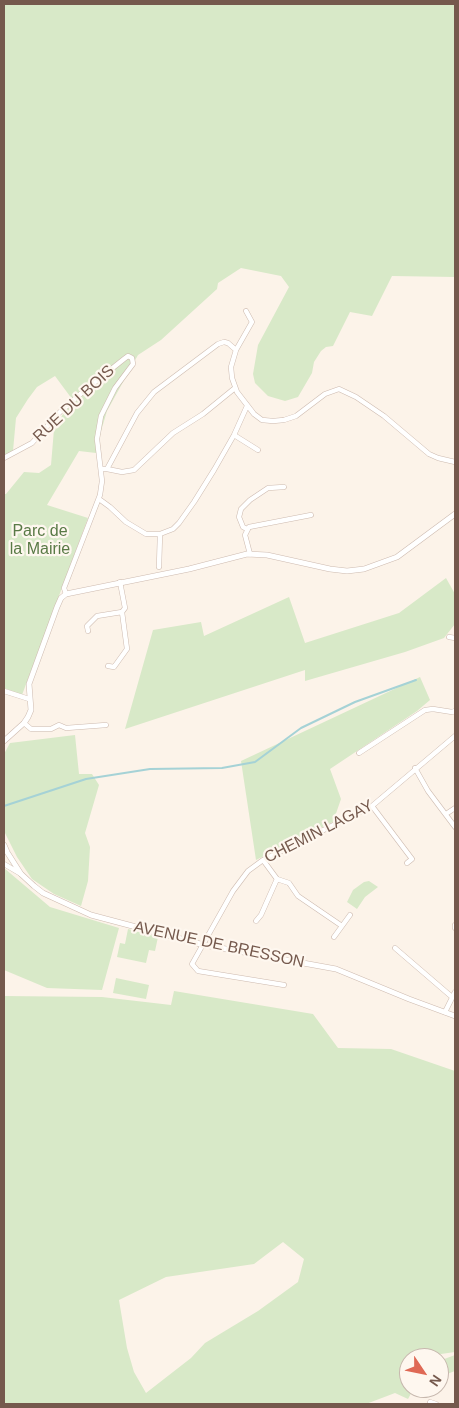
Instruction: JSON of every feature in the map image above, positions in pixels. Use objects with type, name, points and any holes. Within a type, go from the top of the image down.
[{"type":"street","points":[[246,311],[252,322],[236,350],[231,367],[235,388],[247,406],[262,420],[273,422],[296,416],[325,394],[339,389],[384,416],[429,454],[455,462]]},
{"type":"street","points":[[108,469],[137,413],[154,392],[218,344],[230,343],[236,350]]},
{"type":"street","name":"RUE DU BOIS","points":[[4,458],[32,443],[60,412],[84,390],[130,356],[133,364],[115,388],[100,416],[97,439],[102,481],[99,499],[64,588],[66,594]]},
{"type":"street","points":[[101,469],[122,472],[134,470],[173,433],[203,414],[235,388]]},
{"type":"street","points":[[99,499],[138,530],[146,534],[160,534],[173,529],[201,492],[234,435],[247,406]]},
{"type":"street","points":[[234,435],[258,450]]},
{"type":"street","points":[[284,487],[268,488],[250,500],[241,509],[239,517],[243,527],[247,529],[311,515]]},
{"type":"street","points":[[4,741],[24,723],[30,710],[29,684],[57,607],[61,598],[66,594],[189,569],[250,554],[267,554],[330,569],[364,570],[388,561],[406,551],[455,514]]},
{"type":"street","points":[[247,529],[245,535],[250,554]]},
{"type":"street","points":[[159,567],[160,534]]},
{"type":"street","points":[[108,666],[114,667],[127,649],[120,582]]},
{"type":"street","points":[[88,631],[87,626],[97,616],[122,612]]},
{"type":"street","points":[[449,637],[455,638]]},
{"type":"street","points":[[4,691],[30,699]]},
{"type":"street","points":[[359,753],[425,710],[455,711]]},
{"type":"street","points":[[24,723],[31,729],[51,728],[59,724],[66,728],[106,725]]},
{"type":"street","name":"CHEMIN LAGAY","points":[[284,985],[198,971],[192,964],[233,891],[248,871],[263,860],[372,806],[455,736]]},
{"type":"street","points":[[415,768],[428,791],[455,827]]},
{"type":"street","points":[[372,806],[412,859],[407,863]]},
{"type":"street","points":[[446,814],[455,808]]},
{"type":"street","name":"AVENUE DE BRESSON","points":[[4,845],[21,874],[43,893],[91,915],[204,944],[336,969],[455,1016]]},
{"type":"street","points":[[263,860],[277,879],[289,883],[298,896],[342,926]]},
{"type":"street","points":[[4,864],[21,874]]},
{"type":"street","points":[[256,921],[261,915],[277,879]]},
{"type":"street","points":[[334,937],[350,915]]},
{"type":"street","points":[[395,948],[454,994],[445,1012]]},
{"type":"street","points":[[430,1402],[436,1404]]},
{"type":"green space","name":"Parc de la Mairie","points":[[4,4],[455,4],[455,277],[392,276],[372,316],[350,312],[333,346],[326,347],[321,351],[314,362],[312,373],[298,397],[285,401],[268,396],[255,383],[253,374],[258,345],[289,287],[281,276],[241,268],[218,283],[217,289],[161,340],[138,355],[107,411],[96,453],[79,451],[47,505],[88,518],[22,695],[4,688],[4,494],[24,472],[39,473],[51,465],[54,429],[72,399],[55,376],[37,387],[16,418],[13,451],[4,455]]},
{"type":"green space","points":[[446,578],[455,594],[455,624],[444,638],[405,652],[305,681],[305,670],[125,729],[153,630],[201,622],[204,636],[289,597],[305,643],[399,613]]},
{"type":"green space","points":[[420,677],[430,700],[417,711],[330,769],[341,799],[333,822],[256,860],[241,761]]},
{"type":"green space","points":[[75,735],[79,774],[92,774],[99,785],[85,833],[90,847],[88,881],[81,906],[54,894],[32,879],[17,857],[4,831],[4,754],[10,743]]},
{"type":"green space","points":[[4,868],[50,907],[119,928],[102,990],[47,988],[4,970]]},
{"type":"green space","points":[[369,881],[378,887],[365,897],[357,909],[347,902],[353,890],[364,882]]},
{"type":"green space","points":[[128,929],[158,937],[155,951],[149,950],[146,963],[117,957],[120,943],[125,944]]},
{"type":"green space","points":[[116,978],[149,985],[146,999],[113,993]]},
{"type":"green space","points":[[174,991],[313,1014],[338,1048],[391,1049],[455,1071],[455,1352],[449,1353],[449,1348],[399,1348],[399,1395],[395,1393],[366,1404],[4,1404],[4,996],[102,997],[171,1005]],"holes":[[[283,1242],[304,1259],[298,1282],[258,1311],[205,1343],[191,1358],[146,1393],[134,1372],[127,1348],[119,1300],[166,1277],[254,1264]]]},
{"type":"green space","points":[[455,1355],[455,1371],[449,1373],[449,1357]]},
{"type":"waterway","points":[[4,806],[86,779],[150,769],[222,768],[255,762],[301,728],[355,702],[416,680]]}]
